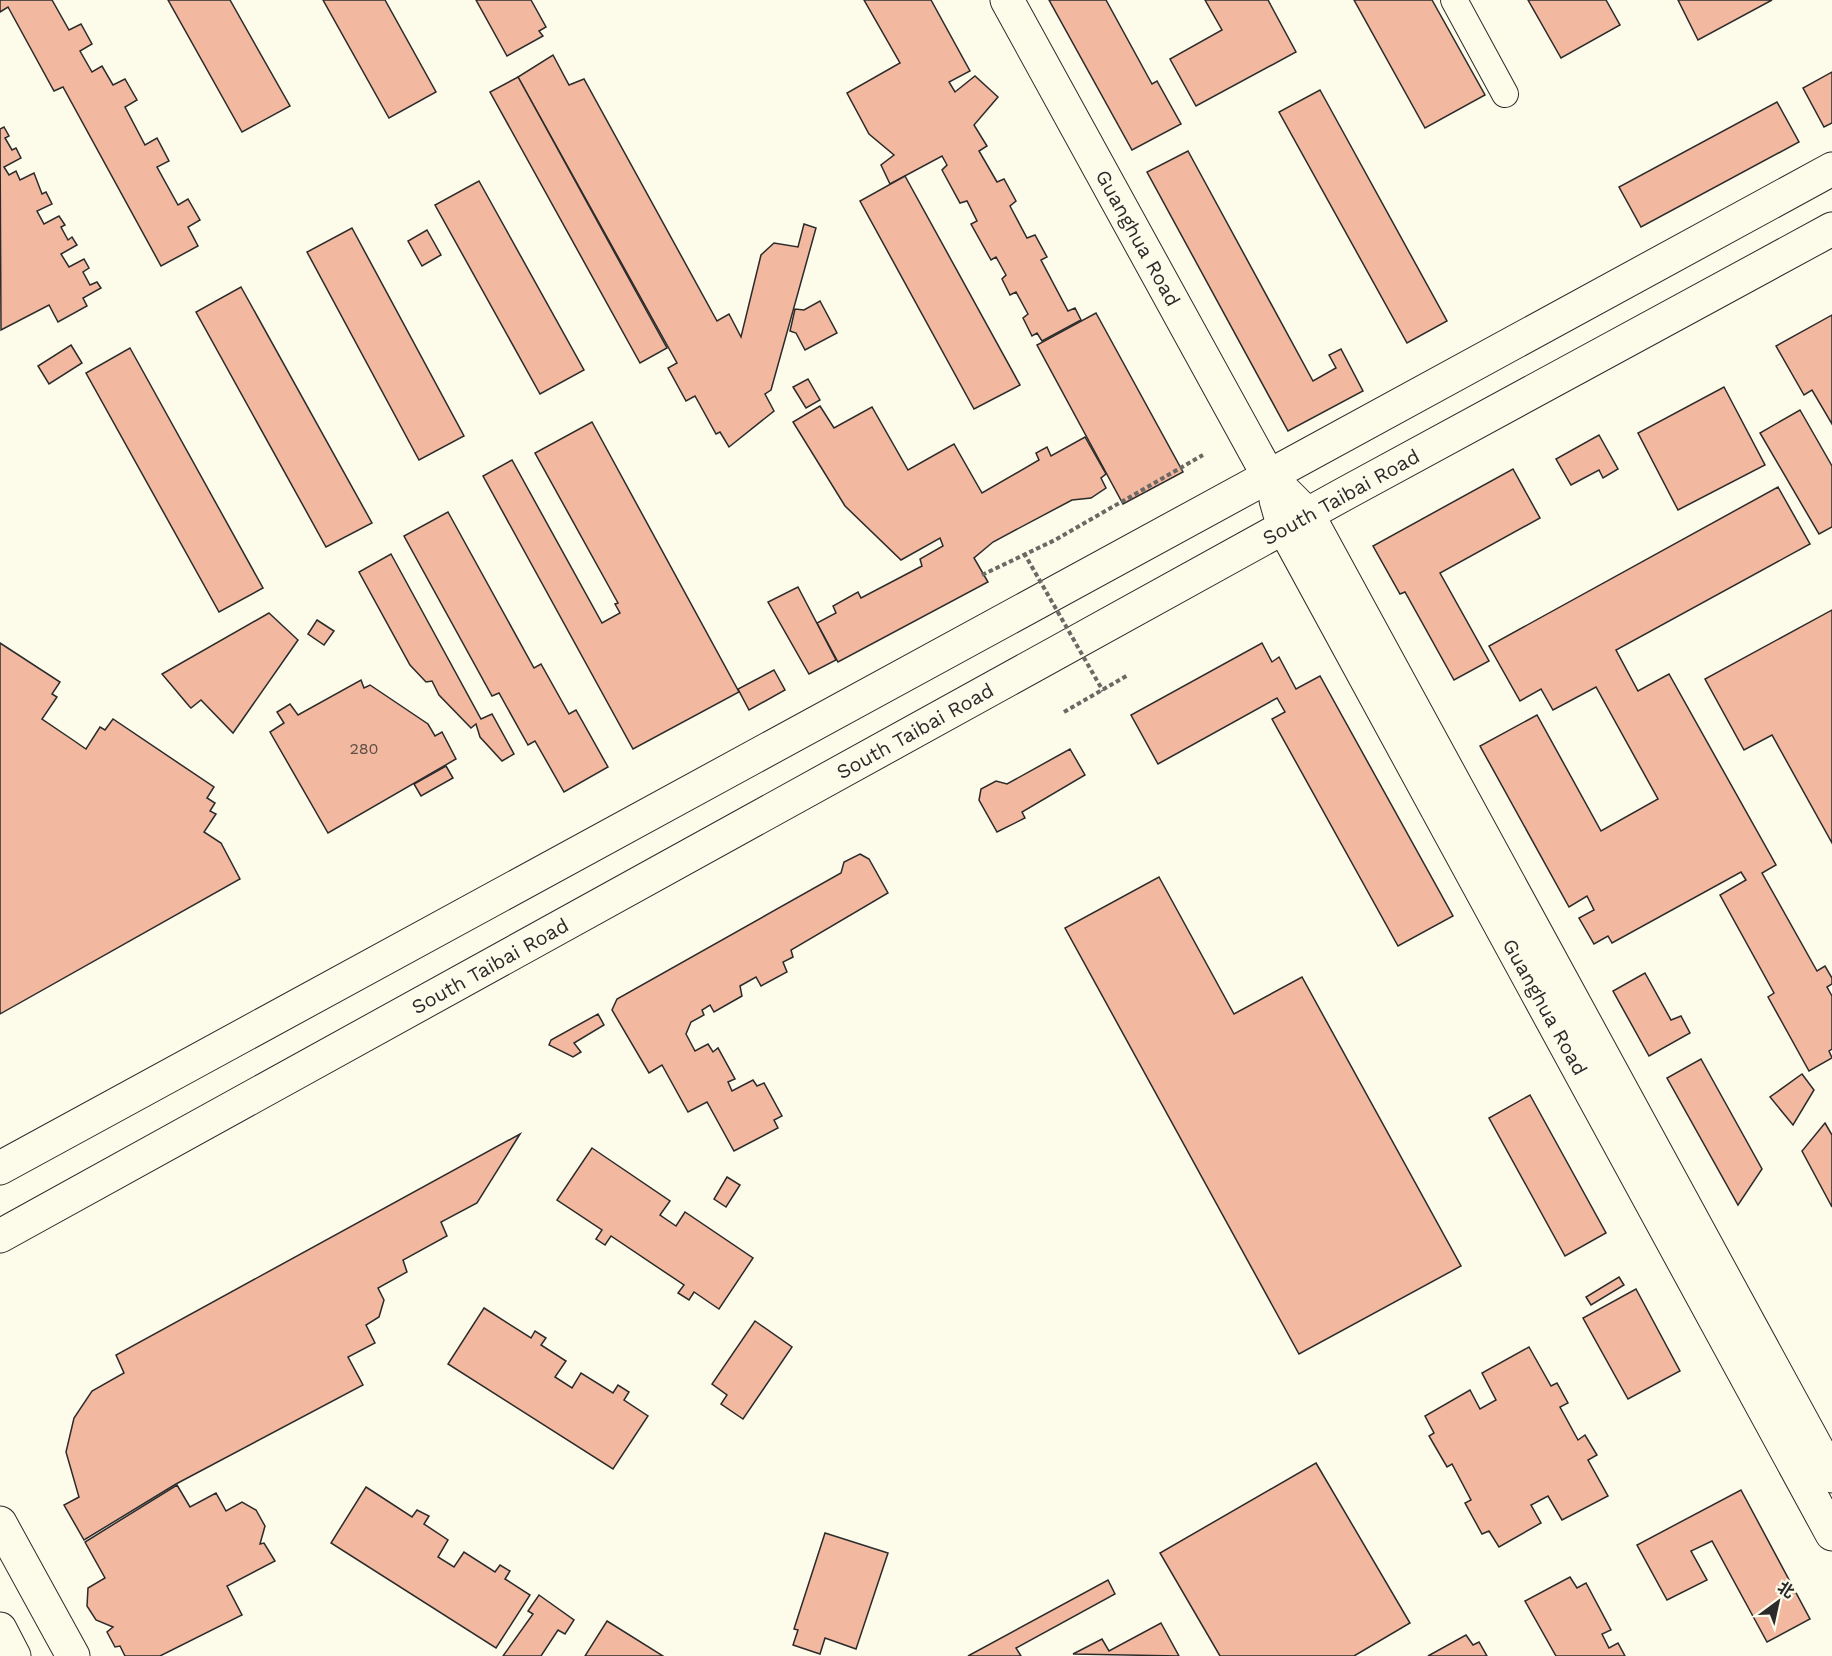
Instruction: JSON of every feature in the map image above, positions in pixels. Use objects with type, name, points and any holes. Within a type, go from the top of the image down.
[{"type":"main road","name":"Guanghua Road","points":[[1007,0],[1268,475],[1296,521],[1832,1476]]},
{"type":"main road","points":[[0,1168],[1832,169]]},
{"type":"main road","name":"South Taibai Road","points":[[0,1236],[1296,521],[1832,229]]},
{"type":"main road","name":"Guanghua Road","points":[[1296,521],[1832,1534]]},
{"type":"main road","points":[[0,1523],[73,1656]]},
{"type":"main road","points":[[0,1629],[14,1656]]},
{"type":"street","points":[[1454,0],[1505,94]]},
{"type":"path","points":[[982,575],[1055,540],[1203,455]]},
{"type":"path","points":[[1024,553],[1103,691]]},
{"type":"path","points":[[1064,712],[1128,675]]},
{"type":"building","points":[[0,0],[52,0],[69,30],[81,24],[92,44],[80,51],[92,72],[102,66],[113,85],[125,79],[137,100],[125,107],[145,145],[157,138],[169,161],[157,167],[178,205],[188,199],[200,220],[188,227],[198,246],[161,266],[63,87],[54,91],[8,7],[0,12]]},
{"type":"building","points":[[168,0],[230,0],[290,106],[242,132]]},
{"type":"building","points":[[323,0],[385,0],[436,92],[389,118]]},
{"type":"building","points":[[476,0],[531,0],[546,27],[539,31],[543,36],[507,56]]},
{"type":"building","points":[[864,0],[931,0],[970,71],[949,82],[955,92],[975,76],[998,97],[974,125],[987,146],[979,151],[997,182],[1004,179],[1016,201],[1010,206],[1027,238],[1035,235],[1047,257],[1041,260],[1068,311],[1075,308],[1081,320],[1042,341],[1037,333],[1032,336],[1023,318],[1028,314],[1016,292],[1010,295],[1002,279],[1006,275],[996,257],[991,260],[971,224],[977,221],[967,201],[960,203],[942,170],[947,165],[942,156],[890,184],[881,165],[894,155],[869,134],[847,93],[900,63]]},
{"type":"building","points":[[1049,0],[1106,0],[1152,84],[1157,81],[1181,124],[1132,150]]},
{"type":"building","points":[[1205,0],[1268,0],[1296,52],[1196,106],[1170,59],[1222,30]]},
{"type":"building","points":[[1354,0],[1432,0],[1485,95],[1425,128]]},
{"type":"building","points":[[1528,0],[1606,0],[1620,25],[1561,58]]},
{"type":"building","points":[[1678,0],[1772,0],[1698,40]]},
{"type":"building","points":[[553,55],[569,85],[584,79],[717,321],[729,314],[741,337],[761,255],[774,243],[798,247],[804,224],[816,228],[771,390],[765,394],[774,411],[729,447],[720,432],[716,434],[695,396],[686,401],[668,368],[677,363],[518,77]]},
{"type":"building","points":[[1832,72],[1832,123],[1824,127],[1803,88]]},
{"type":"building","points":[[518,77],[667,348],[640,363],[490,92]]},
{"type":"building","points":[[1320,90],[1447,321],[1407,343],[1279,112]]},
{"type":"building","points":[[1777,102],[1799,142],[1641,227],[1619,187]]},
{"type":"building","points":[[4,127],[9,136],[5,138],[12,150],[16,148],[21,158],[4,167],[9,175],[16,171],[20,180],[34,173],[42,194],[46,192],[52,204],[37,211],[44,224],[59,216],[65,225],[61,227],[68,240],[72,237],[77,245],[61,254],[69,267],[84,259],[89,268],[83,272],[90,285],[97,282],[101,288],[83,298],[87,306],[58,322],[49,305],[1,330],[0,129]]},
{"type":"building","points":[[1188,151],[1313,381],[1336,368],[1329,355],[1341,349],[1363,391],[1288,431],[1147,172]]},
{"type":"building","points":[[905,176],[1020,385],[974,409],[860,201]]},
{"type":"building","points":[[479,181],[584,370],[540,394],[435,205]]},
{"type":"building","points":[[352,228],[464,436],[419,460],[307,252]]},
{"type":"building","points":[[427,230],[441,255],[422,266],[408,241]]},
{"type":"building","points":[[241,287],[372,523],[326,547],[196,312]]},
{"type":"building","points":[[820,301],[837,333],[805,350],[796,333],[790,331],[795,309],[804,310]]},
{"type":"building","points":[[1096,313],[1183,472],[1123,504],[1037,345]]},
{"type":"building","points":[[1832,315],[1832,424],[1812,390],[1804,395],[1776,346]]},
{"type":"building","points":[[71,345],[82,363],[49,384],[38,366]]},
{"type":"building","points":[[130,348],[263,588],[219,612],[86,373]]},
{"type":"building","points":[[808,379],[820,400],[806,408],[793,387]]},
{"type":"building","points":[[1724,387],[1765,465],[1678,510],[1638,433]]},
{"type":"building","points":[[820,406],[834,428],[872,407],[908,470],[954,444],[982,493],[1039,460],[1036,453],[1047,447],[1051,456],[1085,437],[1106,474],[1101,478],[1106,488],[1091,498],[1072,500],[993,542],[974,558],[988,582],[838,662],[817,623],[836,613],[833,606],[858,592],[861,598],[922,566],[920,559],[943,546],[940,538],[901,560],[845,506],[793,422]]},
{"type":"building","points":[[1800,410],[1832,466],[1832,527],[1819,534],[1760,433]]},
{"type":"building","points":[[592,422],[739,692],[633,749],[483,476],[512,460],[602,623],[620,613],[615,604],[618,603],[535,453]]},
{"type":"building","points":[[1599,435],[1618,469],[1603,478],[1599,470],[1571,485],[1556,459]]},
{"type":"building","points":[[1513,469],[1540,518],[1440,573],[1489,661],[1454,680],[1405,592],[1400,594],[1373,546]]},
{"type":"building","points":[[1778,487],[1810,544],[1616,650],[1638,691],[1669,674],[1776,865],[1762,873],[1817,971],[1825,966],[1832,978],[1832,984],[1827,987],[1832,996],[1832,1049],[1829,1051],[1832,1058],[1809,1071],[1768,997],[1774,993],[1720,895],[1746,880],[1741,872],[1612,943],[1608,936],[1594,944],[1579,918],[1594,910],[1587,896],[1569,907],[1480,746],[1537,715],[1601,831],[1658,799],[1596,687],[1553,710],[1541,689],[1520,701],[1489,646]]},
{"type":"building","points":[[448,512],[534,668],[541,664],[569,714],[576,710],[608,767],[564,792],[535,741],[528,745],[499,693],[492,696],[404,536]]},
{"type":"building","points":[[391,554],[481,719],[492,714],[514,754],[502,761],[480,737],[476,724],[471,728],[439,695],[432,681],[426,682],[410,665],[359,572]]},
{"type":"building","points":[[798,587],[836,660],[809,674],[768,602]]},
{"type":"building","points":[[1832,610],[1832,843],[1772,735],[1744,750],[1705,679]]},
{"type":"building","points":[[269,613],[298,640],[233,733],[201,700],[191,708],[162,674]]},
{"type":"building","points":[[317,620],[334,631],[324,645],[308,634]]},
{"type":"building","points":[[0,643],[60,682],[52,694],[57,697],[42,719],[86,749],[100,727],[105,730],[113,719],[214,787],[207,798],[215,803],[210,811],[216,814],[204,832],[221,843],[240,879],[0,1014]]},
{"type":"building","points":[[1262,643],[1272,662],[1279,657],[1296,689],[1320,676],[1453,916],[1398,946],[1272,719],[1285,712],[1277,698],[1158,764],[1131,715]]},
{"type":"building","points":[[774,670],[785,690],[749,710],[738,689]]},
{"type":"building","points":[[361,680],[364,688],[370,685],[428,724],[435,736],[442,732],[456,759],[328,833],[270,732],[284,723],[277,712],[290,704],[298,715]]},
{"type":"building","points":[[1070,749],[1085,775],[1022,812],[1025,818],[997,832],[979,800],[981,789],[996,781],[1007,784]]},
{"type":"building","points":[[446,766],[453,778],[421,796],[414,784]]},
{"type":"building","points":[[860,854],[869,859],[888,893],[791,950],[793,957],[783,962],[787,972],[761,986],[756,977],[740,986],[742,996],[714,1012],[710,1005],[702,1010],[704,1015],[691,1022],[686,1034],[695,1051],[708,1044],[713,1052],[718,1048],[735,1079],[728,1082],[732,1091],[753,1080],[757,1086],[764,1083],[782,1116],[774,1120],[778,1128],[734,1151],[707,1102],[688,1112],[662,1065],[649,1073],[612,1010],[617,999],[841,873],[844,862]]},
{"type":"building","points":[[1159,877],[1234,1014],[1302,977],[1461,1266],[1299,1354],[1065,928]]},
{"type":"building","points":[[1645,973],[1671,1020],[1681,1016],[1690,1033],[1649,1056],[1613,991]]},
{"type":"building","points":[[598,1014],[604,1025],[574,1043],[581,1052],[573,1057],[549,1045],[551,1040]]},
{"type":"building","points":[[1701,1059],[1762,1169],[1738,1205],[1667,1078]]},
{"type":"building","points":[[1802,1074],[1814,1090],[1793,1125],[1770,1097]]},
{"type":"building","points":[[1530,1095],[1606,1233],[1565,1256],[1489,1118]]},
{"type":"building","points":[[1825,1123],[1832,1135],[1832,1207],[1802,1151]]},
{"type":"building","points":[[520,1134],[477,1203],[441,1222],[447,1236],[403,1260],[407,1272],[378,1288],[384,1300],[379,1317],[366,1325],[375,1343],[348,1357],[363,1385],[176,1484],[84,1540],[64,1505],[79,1497],[66,1452],[74,1418],[92,1391],[124,1373],[116,1355]]},
{"type":"building","points":[[592,1148],[670,1201],[660,1215],[676,1226],[685,1212],[753,1258],[719,1309],[694,1292],[689,1300],[678,1293],[684,1285],[611,1236],[605,1245],[596,1239],[602,1230],[557,1200]]},
{"type":"building","points":[[727,1177],[740,1185],[726,1207],[714,1199]]},
{"type":"building","points":[[1619,1277],[1624,1285],[1591,1305],[1586,1297]]},
{"type":"building","points":[[1636,1289],[1680,1371],[1628,1399],[1583,1318]]},
{"type":"building","points":[[484,1308],[531,1338],[535,1331],[546,1338],[541,1345],[566,1361],[555,1377],[572,1388],[581,1373],[613,1393],[618,1385],[629,1392],[624,1400],[648,1416],[613,1469],[448,1364]]},
{"type":"building","points":[[755,1321],[792,1347],[743,1419],[721,1404],[727,1395],[712,1384]]},
{"type":"building","points":[[1529,1347],[1551,1386],[1557,1383],[1568,1403],[1560,1407],[1578,1440],[1585,1435],[1597,1455],[1588,1460],[1608,1496],[1562,1520],[1548,1496],[1531,1505],[1541,1523],[1499,1547],[1489,1531],[1482,1534],[1465,1503],[1471,1500],[1452,1464],[1447,1467],[1429,1436],[1434,1433],[1425,1416],[1470,1390],[1480,1409],[1496,1400],[1482,1373]]},
{"type":"building","points":[[1316,1463],[1410,1623],[1354,1656],[1220,1656],[1160,1553]]},
{"type":"building","points":[[177,1485],[190,1507],[216,1493],[226,1511],[242,1502],[256,1510],[265,1526],[260,1544],[264,1543],[275,1561],[227,1586],[242,1615],[160,1656],[125,1656],[120,1646],[115,1647],[107,1632],[113,1627],[96,1620],[87,1606],[88,1588],[105,1578],[85,1542]]},
{"type":"building","points":[[366,1487],[412,1517],[417,1510],[429,1516],[424,1524],[448,1540],[438,1557],[454,1567],[464,1552],[495,1572],[500,1565],[510,1571],[505,1579],[530,1595],[496,1648],[331,1543]]},
{"type":"building","points":[[1741,1490],[1810,1619],[1767,1642],[1712,1541],[1691,1551],[1707,1580],[1667,1600],[1637,1545]]},
{"type":"building","points":[[825,1533],[888,1553],[856,1649],[825,1638],[820,1654],[793,1645],[798,1630],[794,1629]]},
{"type":"building","points":[[1570,1577],[1577,1588],[1586,1583],[1611,1630],[1602,1634],[1609,1648],[1618,1643],[1625,1656],[1556,1656],[1525,1601]]},
{"type":"building","points":[[1108,1580],[1115,1594],[1016,1648],[1021,1656],[968,1656]]},
{"type":"building","points":[[539,1595],[574,1620],[565,1634],[558,1630],[541,1656],[503,1656],[533,1614],[528,1611]]},
{"type":"building","points":[[607,1621],[663,1656],[585,1656]]},
{"type":"building","points":[[1161,1623],[1179,1656],[1073,1654],[1102,1639],[1109,1651]]},
{"type":"building","points":[[1466,1635],[1473,1645],[1479,1642],[1487,1656],[1428,1656]]}]
